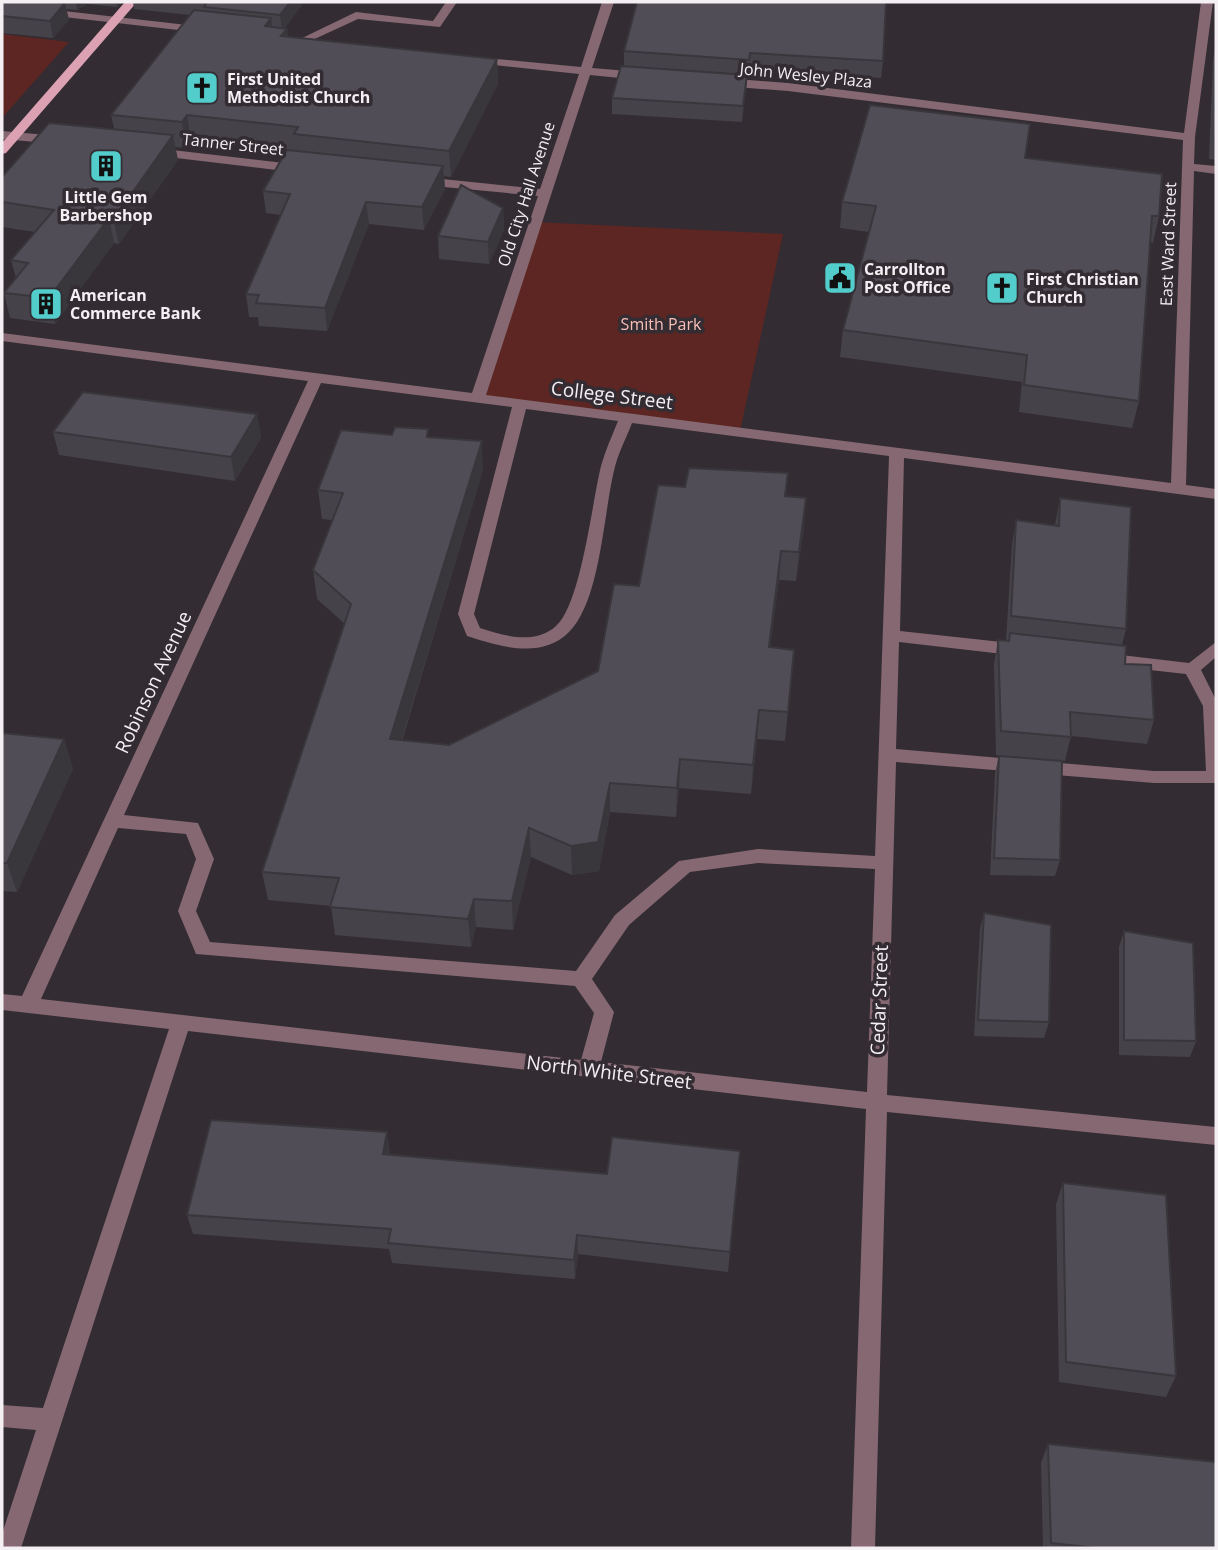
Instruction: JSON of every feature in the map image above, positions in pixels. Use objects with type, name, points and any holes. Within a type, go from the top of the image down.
[{"type":"main road","points":[[2,150],[8,136],[131,2]]},
{"type":"street","points":[[302,41],[356,15],[436,24],[451,2]]},
{"type":"street","name":"Old City Hall Avenue","points":[[478,397],[608,2]]},
{"type":"street","name":"East Ward Street","points":[[1178,488],[1189,137],[1207,2]]},
{"type":"street","points":[[2,7],[222,32]]},
{"type":"street","points":[[289,40],[329,44]]},
{"type":"street","points":[[463,59],[652,77]]},
{"type":"street","name":"John Wesley Plaza","points":[[706,81],[788,87],[1189,137]]},
{"type":"street","points":[[8,136],[73,142]]},
{"type":"street","name":"Tanner Street","points":[[137,150],[311,170]]},
{"type":"street","points":[[1188,167],[1216,170]]},
{"type":"street","points":[[407,179],[545,193]]},
{"type":"street","name":"College Street","points":[[2,337],[521,402],[1216,494]]},
{"type":"street","name":"Robinson Avenue","points":[[28,1005],[317,376]]},
{"type":"street","points":[[521,402],[466,614],[473,632],[508,643],[541,641],[563,629],[581,599],[609,463],[626,416]]},
{"type":"street","name":"Cedar Street","points":[[863,1548],[897,451]]},
{"type":"street","points":[[891,636],[1038,652]]},
{"type":"street","points":[[1090,657],[1192,669],[1216,648]]},
{"type":"street","points":[[887,755],[1154,777],[1215,777],[1211,706],[1192,669]]},
{"type":"street","points":[[112,821],[192,828],[205,859],[187,911],[203,949],[581,979]]},
{"type":"street","points":[[581,979],[622,919],[685,866],[758,856],[884,863]]},
{"type":"street","points":[[581,979],[604,1012],[589,1069]]},
{"type":"street","name":"North White Street","points":[[2,1002],[876,1102],[1216,1136]]},
{"type":"street","points":[[9,1548],[181,1022]]},
{"type":"street","points":[[2,1416],[52,1420]]},
{"type":"green space","points":[[2,34],[69,42],[2,118]]},
{"type":"green space","name":"Smith Park","points":[[535,222],[783,234],[740,431],[478,397]]},
{"type":"building","points":[[2,2],[65,3],[50,21],[2,16]]},
{"type":"building","points":[[207,2],[290,2],[280,15],[204,7]]},
{"type":"building","points":[[637,2],[886,2],[883,61],[750,53],[749,60],[624,51]]},
{"type":"building","points":[[194,10],[271,18],[265,26],[287,29],[281,36],[497,59],[449,151],[294,134],[298,127],[187,115],[182,122],[111,115]]},
{"type":"building","points":[[621,66],[747,75],[743,106],[612,98]]},
{"type":"building","points":[[870,105],[1030,124],[1025,158],[1162,174],[1159,216],[1152,216],[1139,401],[1024,385],[1027,355],[843,330],[876,206],[842,202]]},
{"type":"building","points":[[49,123],[173,135],[130,196],[113,218],[109,218],[49,298],[4,293],[28,263],[11,260],[54,210],[2,202],[2,177]]},
{"type":"building","points":[[287,150],[443,166],[422,207],[366,202],[325,308],[256,303],[259,295],[246,294],[290,194],[263,191]]},
{"type":"building","points":[[461,185],[503,208],[488,242],[438,236]]},
{"type":"building","points":[[83,392],[257,414],[231,457],[53,432]]},
{"type":"building","points":[[395,427],[428,429],[427,437],[482,441],[390,739],[449,745],[598,671],[614,584],[639,586],[658,485],[685,487],[689,468],[788,473],[785,496],[806,498],[799,552],[781,551],[769,647],[794,650],[788,712],[759,710],[753,765],[680,759],[677,788],[610,783],[598,842],[571,846],[529,828],[512,901],[474,899],[468,919],[330,907],[339,878],[262,872],[351,604],[313,570],[343,493],[318,490],[341,430],[392,435]]},
{"type":"building","points":[[1060,498],[1131,507],[1126,629],[1011,616],[1016,520],[1059,526]]},
{"type":"building","points":[[1010,633],[1126,646],[1125,664],[1151,665],[1154,720],[1070,712],[1071,737],[1001,731],[998,640],[1009,641]]},
{"type":"building","points":[[2,733],[64,739],[7,863],[2,863]]},
{"type":"building","points":[[999,756],[1062,761],[1060,860],[994,858]]},
{"type":"building","points":[[984,913],[1051,925],[1049,1022],[978,1020]]},
{"type":"building","points":[[1124,931],[1193,943],[1196,1041],[1124,1040]]},
{"type":"building","points":[[211,1120],[387,1132],[383,1154],[607,1174],[612,1137],[740,1151],[730,1252],[577,1235],[574,1260],[388,1243],[391,1229],[187,1215]]},
{"type":"building","points":[[1063,1183],[1166,1195],[1176,1376],[1066,1362]]},
{"type":"building","points":[[1048,1444],[1216,1462],[1216,1548],[1097,1548],[1051,1543]]},
{"type":"place","name":"First United Methodist Church","points":[[202,88]]},
{"type":"place","name":"Little Gem Barbershop","points":[[106,166]]},
{"type":"place","name":"Carrollton Post Office","points":[[840,278]]},
{"type":"place","name":"First Christian Church","points":[[1002,288]]},
{"type":"place","name":"American Commerce Bank","points":[[46,304]]}]
